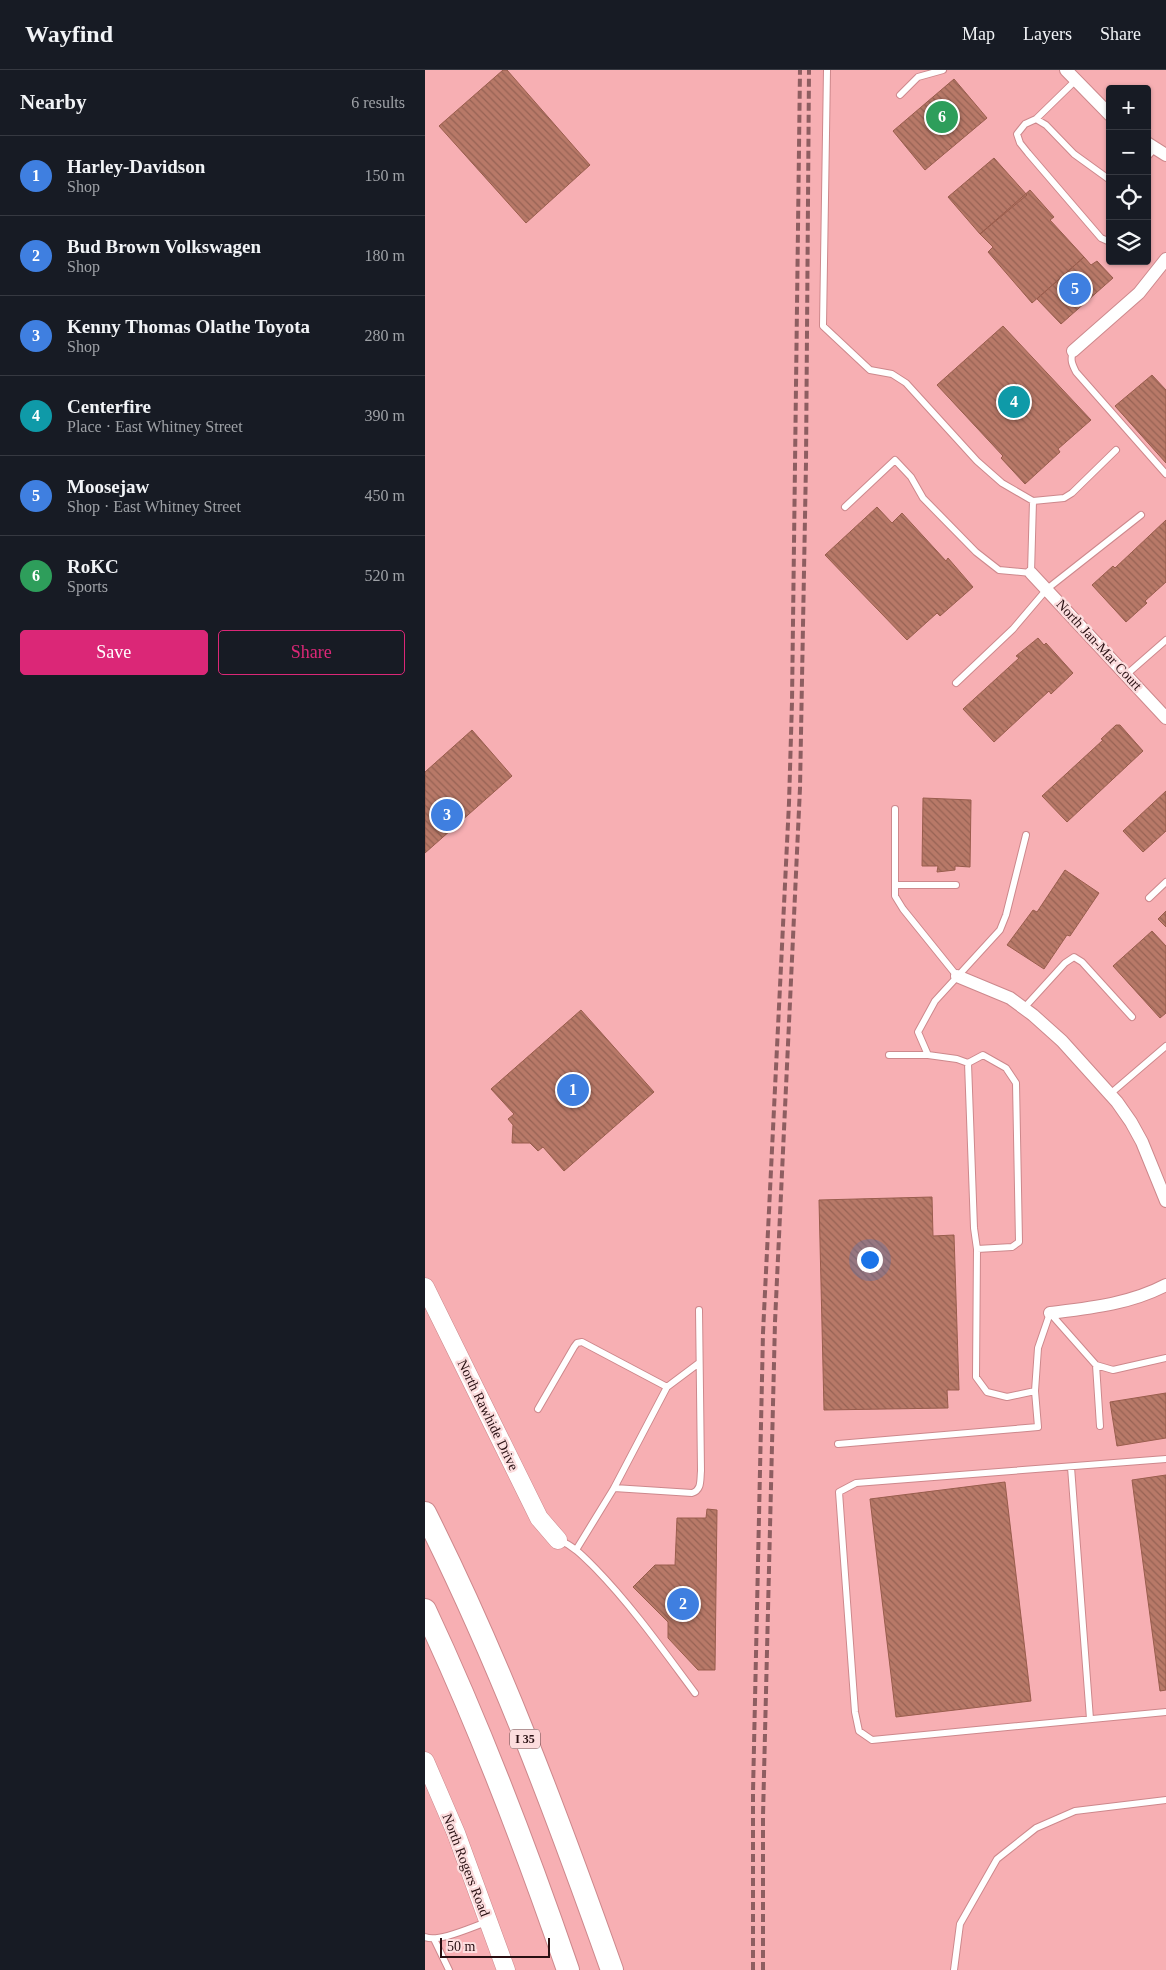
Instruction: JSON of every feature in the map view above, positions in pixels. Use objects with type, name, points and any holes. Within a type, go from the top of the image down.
[{"type":"highway","name":"I 35","points":[[425,1513],[486,1645],[539,1772],[612,1970]]},
{"type":"highway","points":[[425,1610],[498,1780],[546,1905],[568,1970]]},
{"type":"street","points":[[1066,70],[1106,111]]},
{"type":"street","points":[[1151,149],[1166,155]]},
{"type":"street","points":[[1073,351],[1139,293],[1166,259]]},
{"type":"street","name":"North Jan-Mar Court","points":[[1031,573],[1166,718]]},
{"type":"street","points":[[957,976],[1010,998],[1062,1041],[1110,1094],[1131,1122],[1142,1142],[1166,1202]]},
{"type":"street","points":[[1050,1313],[1135,1299],[1166,1285]]},
{"type":"street","name":"North Rawhide Drive","points":[[425,1287],[539,1518],[557,1540]]},
{"type":"street","name":"North Rogers Road","points":[[425,1761],[455,1833],[506,1970]]},
{"type":"lane","points":[[827,70],[823,326],[870,370],[892,374],[906,383],[977,461],[1002,483],[1033,501],[1064,498],[1116,450]]},
{"type":"lane","points":[[900,95],[919,78],[943,70]]},
{"type":"lane","points":[[1075,81],[1036,119],[1025,124],[1017,134],[1020,143],[1097,233],[1106,239]]},
{"type":"lane","points":[[1036,119],[1046,125],[1075,154],[1106,177]]},
{"type":"lane","points":[[1073,351],[1071,358],[1076,372],[1166,474]]},
{"type":"lane","points":[[845,507],[895,460],[911,476],[923,498],[976,552],[999,570],[1031,573],[1033,501]]},
{"type":"lane","points":[[955,683],[1013,628],[1047,589],[1141,515]]},
{"type":"lane","points":[[1126,675],[1166,640]]},
{"type":"lane","points":[[895,809],[895,896],[903,909],[957,976]]},
{"type":"lane","points":[[928,1055],[918,1032],[935,1001],[1000,930],[1006,915],[1026,835]]},
{"type":"lane","points":[[1149,898],[1166,882]]},
{"type":"lane","points":[[895,885],[956,885]]},
{"type":"lane","points":[[1024,1008],[1065,963],[1074,957],[1082,962],[1132,1017]]},
{"type":"lane","points":[[1110,1094],[1165,1050]]},
{"type":"lane","points":[[889,1055],[928,1055],[957,1059],[968,1063],[983,1055],[1006,1068],[1016,1082],[1019,1242],[1012,1247],[977,1249]]},
{"type":"lane","points":[[968,1063],[977,1249],[976,1377],[987,1392],[993,1394],[1007,1397],[1035,1391]]},
{"type":"lane","points":[[614,1488],[692,1493],[697,1492],[699,1488],[701,1471],[699,1310]]},
{"type":"lane","points":[[838,1444],[1038,1427],[1035,1391],[1038,1348],[1050,1313],[1097,1365],[1113,1370],[1166,1358]]},
{"type":"lane","points":[[537,1410],[574,1347],[577,1343],[582,1342],[667,1388]]},
{"type":"lane","points":[[576,1550],[614,1488],[667,1388],[699,1363]]},
{"type":"lane","points":[[1097,1365],[1100,1426]]},
{"type":"lane","points":[[1166,1459],[856,1483],[839,1492],[855,1702],[859,1731],[872,1740],[1166,1712]]},
{"type":"lane","points":[[1071,1466],[1090,1720]]},
{"type":"lane","points":[[557,1540],[568,1544],[576,1550],[609,1583],[695,1692]]},
{"type":"lane","points":[[954,1970],[960,1924],[997,1859],[1036,1828],[1075,1811],[1166,1800]]},
{"type":"lane","points":[[425,1937],[434,1939],[488,1921]]},
{"type":"lane","points":[[434,1939],[449,1970]]},
{"type":"building","points":[[503,70],[507,70],[590,165],[526,223],[439,126]]},
{"type":"building","points":[[954,79],[987,118],[925,170],[893,131]]},
{"type":"building","points":[[994,158],[1027,195],[980,234],[948,197]]},
{"type":"building","points":[[1030,190],[1054,217],[1050,220],[1084,257],[1032,303],[988,252],[993,247],[980,234]]},
{"type":"building","points":[[1084,257],[1091,265],[1097,261],[1113,278],[1061,324],[1037,299]]},
{"type":"building","points":[[1003,326],[1091,420],[1058,449],[1060,452],[1025,484],[1001,458],[1003,456],[937,385]]},
{"type":"building","points":[[1152,375],[1166,390],[1166,463],[1115,406]]},
{"type":"building","points":[[877,507],[892,523],[902,513],[946,561],[948,558],[973,587],[940,616],[937,613],[907,640],[825,555]]},
{"type":"building","points":[[1166,520],[1166,582],[1126,622],[1092,585],[1113,566],[1115,568]]},
{"type":"building","points":[[1038,638],[1044,645],[1046,643],[1073,673],[1051,694],[1049,691],[994,742],[963,709],[1019,658],[1016,656]]},
{"type":"building","points":[[1116,725],[1120,725],[1143,751],[1067,822],[1042,796],[1103,740],[1101,739]]},
{"type":"building","points":[[472,730],[512,776],[425,853],[425,772]]},
{"type":"building","points":[[1166,791],[1166,831],[1143,852],[1123,831]]},
{"type":"building","points":[[923,798],[971,800],[970,867],[955,866],[955,870],[937,872],[938,866],[922,866]]},
{"type":"building","points":[[1065,870],[1099,893],[1070,936],[1067,935],[1044,969],[1007,945],[1033,910],[1037,912]]},
{"type":"building","points":[[1166,911],[1166,927],[1158,919]]},
{"type":"building","points":[[1152,931],[1166,946],[1166,1013],[1160,1018],[1113,966]]},
{"type":"building","points":[[581,1010],[654,1092],[564,1171],[543,1147],[538,1151],[530,1143],[512,1143],[513,1125],[508,1119],[514,1114],[491,1089]]},
{"type":"building","points":[[932,1197],[933,1236],[954,1235],[959,1390],[947,1390],[948,1408],[824,1410],[819,1200]]},
{"type":"building","points":[[1166,1393],[1166,1438],[1117,1446],[1110,1402]]},
{"type":"building","points":[[1166,1475],[1166,1690],[1160,1691],[1132,1480]]},
{"type":"building","points":[[1005,1482],[1031,1701],[896,1717],[870,1499]]},
{"type":"building","points":[[707,1509],[717,1510],[715,1670],[698,1670],[668,1638],[668,1622],[633,1587],[655,1565],[675,1565],[677,1518],[706,1518]]},
{"type":"railway","points":[[753,1970],[753,1792],[763,1333],[789,803],[792,702],[800,70]]},
{"type":"railway","points":[[763,1970],[763,1816],[775,1322],[800,788],[806,463],[809,70]]},
{"type":"place","name":"RoKC","points":[[942,117]]},
{"type":"place","name":"Moosejaw","points":[[1075,289]]},
{"type":"place","name":"Centerfire","points":[[1014,402]]},
{"type":"place","name":"Kenny Thomas Olathe Toyota","points":[[447,815]]},
{"type":"place","name":"Harley-Davidson","points":[[573,1090]]},
{"type":"place","name":"Bud Brown Volkswagen","points":[[683,1604]]}]
